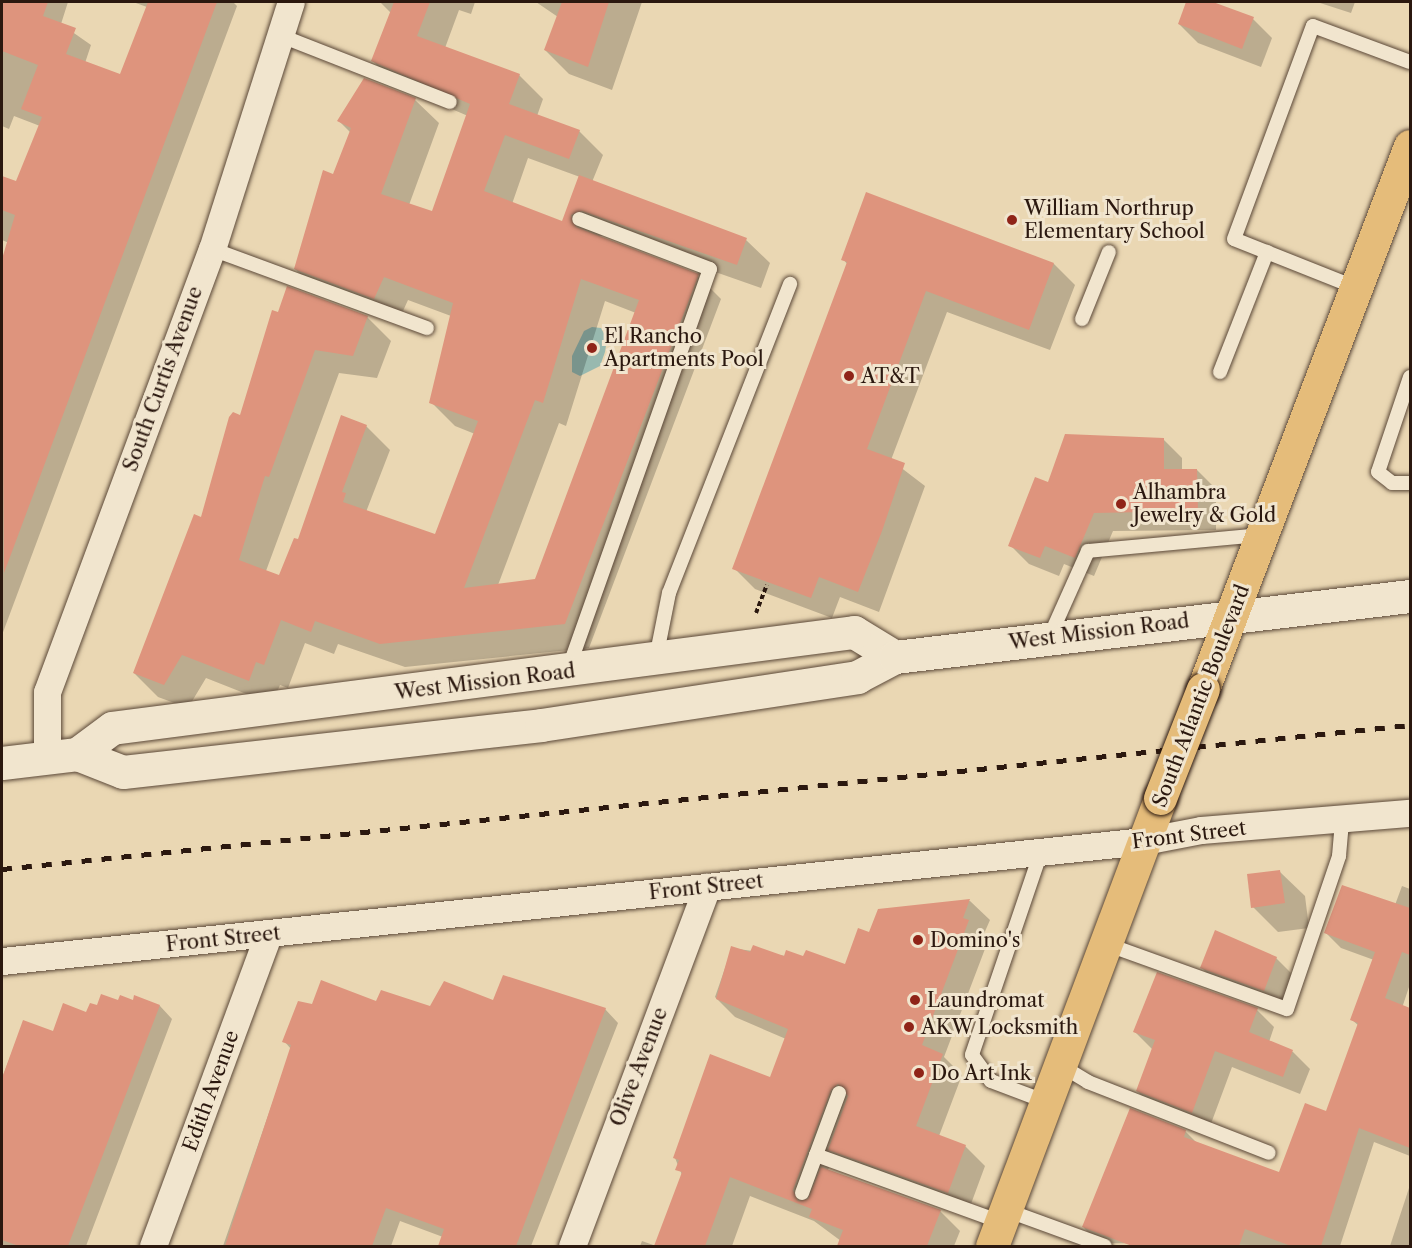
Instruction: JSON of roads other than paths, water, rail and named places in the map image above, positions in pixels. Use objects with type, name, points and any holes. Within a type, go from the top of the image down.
[{"type":"main road","name":"South Atlantic Boulevard","points":[[1000,1226],[1144,841],[1233,616],[1410,146]]},
{"type":"main road","name":"West Mission Road","points":[[2,763],[62,756],[123,772],[542,725],[857,677],[895,657],[1410,596]]},
{"type":"main road","name":"West Mission Road","points":[[62,756],[112,728],[568,672],[854,632],[895,657]]},
{"type":"street","name":"South Curtis Avenue","points":[[62,756],[47,692],[212,249],[284,37],[291,2]]},
{"type":"street","name":"Front Street","points":[[2,961],[268,935],[1144,841],[1201,830],[1342,821],[1410,813]]},
{"type":"street","name":"Olive Avenue","points":[[572,1246],[707,887]]},
{"type":"street","name":"Edith Avenue","points":[[153,1246],[268,935]]},
{"type":"lane","points":[[1357,288],[1234,238],[1313,26],[1410,62]]},
{"type":"lane","points":[[284,37],[450,102]]},
{"type":"lane","points":[[568,672],[710,269],[579,219]]},
{"type":"lane","points":[[212,249],[427,328]]},
{"type":"lane","points":[[1082,319],[1109,252]]},
{"type":"lane","points":[[1220,372],[1267,252]]},
{"type":"lane","points":[[656,658],[669,593],[790,284]]},
{"type":"lane","points":[[1410,377],[1378,472],[1392,483],[1410,483]]},
{"type":"lane","points":[[1049,638],[1088,551],[1262,535]]},
{"type":"lane","points":[[1106,944],[1287,1009],[1339,856],[1342,821]]},
{"type":"lane","points":[[1041,852],[972,1054],[991,1081],[1047,1102]]},
{"type":"lane","points":[[1060,1065],[1088,1082],[1269,1153]]},
{"type":"lane","points":[[802,1193],[839,1093]]},
{"type":"lane","points":[[816,1155],[1000,1226],[1105,1246]]},
{"type":"water","name":"El Rancho Apartments Pool","points":[[592,327],[601,328],[607,339],[605,352],[600,366],[580,376],[572,372],[572,356],[584,331]]},
{"type":"railway","points":[[2,869],[1410,725]]},
{"type":"place","name":"William Northrup Elementary School","points":[[1012,220]]},
{"type":"place","name":"El Rancho Apartments Pool","points":[[592,348]]},
{"type":"place","name":"AT&T","points":[[849,376]]},
{"type":"place","name":"Alhambra Jewelry & Gold","points":[[1121,504]]},
{"type":"place","name":"Domino's","points":[[918,940]]},
{"type":"place","name":"Laundromat","points":[[915,1000]]},
{"type":"place","name":"AKW Locksmith","points":[[909,1027]]},
{"type":"place","name":"Do Art Ink","points":[[919,1073]]}]
